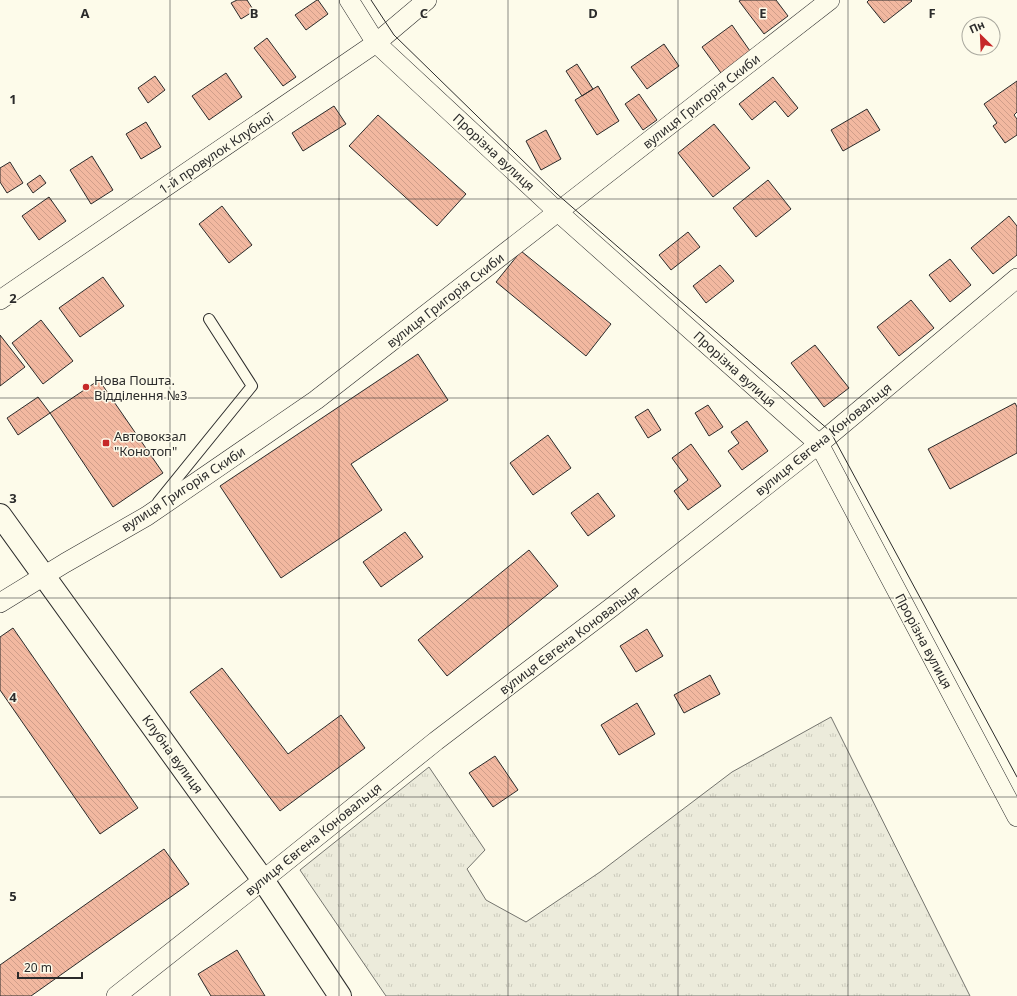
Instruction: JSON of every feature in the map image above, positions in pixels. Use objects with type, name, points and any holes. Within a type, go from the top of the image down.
[{"type":"main road","name":"Клубна вулиця","points":[[0,515],[263,880],[340,996]]},
{"type":"street","name":"Прорізна вулиця","points":[[349,0],[376,43],[558,212],[819,444],[1017,817]]},
{"type":"street","name":"1-й провулок Клубної","points":[[0,300],[376,43],[427,0]]},
{"type":"street","name":"вулиця Григорія Скиби","points":[[0,603],[147,516],[316,400],[830,0]]},
{"type":"street","name":"вулиця Євгена Коновальця","points":[[116,996],[436,741],[606,612],[819,444],[1017,278]]},
{"type":"lane","points":[[147,516],[252,386],[209,319]]},
{"type":"green space","points":[[831,717],[970,996],[386,996],[300,870],[429,767],[485,850],[467,869],[486,900],[526,922],[600,872],[732,772]]},
{"type":"building","points":[[237,0],[247,0],[254,11],[241,19],[231,3]]},
{"type":"building","points":[[317,0],[328,14],[306,30],[295,15]]},
{"type":"building","points":[[776,0],[788,16],[764,34],[739,1]]},
{"type":"building","points":[[869,0],[912,1],[884,23],[867,2]]},
{"type":"building","points":[[732,25],[750,51],[721,73],[702,47]]},
{"type":"building","points":[[267,38],[296,77],[283,86],[254,48]]},
{"type":"building","points":[[664,44],[679,66],[647,89],[631,67]]},
{"type":"building","points":[[577,64],[593,89],[582,96],[566,71]]},
{"type":"building","points":[[226,73],[242,97],[209,120],[192,96]]},
{"type":"building","points":[[155,76],[165,90],[148,103],[138,88]]},
{"type":"building","points":[[773,77],[798,108],[788,117],[775,101],[752,120],[739,104]]},
{"type":"building","points":[[1017,81],[1017,112],[1014,115],[1017,119],[1017,135],[1005,143],[993,126],[997,123],[984,104]]},
{"type":"building","points":[[598,86],[619,121],[597,135],[575,100]]},
{"type":"building","points":[[639,94],[657,120],[643,130],[625,104]]},
{"type":"building","points":[[334,106],[346,124],[303,151],[292,133]]},
{"type":"building","points":[[867,109],[880,130],[843,151],[831,130]]},
{"type":"building","points":[[378,115],[466,194],[437,226],[349,146]]},
{"type":"building","points":[[146,122],[161,147],[141,159],[126,134]]},
{"type":"building","points":[[714,124],[750,168],[713,197],[678,153]]},
{"type":"building","points":[[546,130],[561,159],[541,170],[526,141]]},
{"type":"building","points":[[92,156],[113,190],[91,204],[70,170]]},
{"type":"building","points":[[10,162],[23,183],[7,193],[0,182],[0,168]]},
{"type":"building","points":[[40,175],[46,183],[33,193],[27,184]]},
{"type":"building","points":[[768,180],[791,209],[756,237],[733,208]]},
{"type":"building","points":[[49,197],[66,221],[39,240],[22,216]]},
{"type":"building","points":[[222,206],[252,245],[229,263],[199,224]]},
{"type":"building","points":[[1009,216],[1017,226],[1017,255],[993,274],[971,248]]},
{"type":"building","points":[[688,232],[700,247],[671,270],[659,255]]},
{"type":"building","points":[[521,251],[611,324],[586,356],[496,282]]},
{"type":"building","points":[[950,259],[971,285],[950,302],[929,275]]},
{"type":"building","points":[[720,265],[734,281],[706,303],[693,286]]},
{"type":"building","points":[[103,277],[124,306],[80,337],[59,308]]},
{"type":"building","points":[[911,300],[934,328],[899,356],[877,327]]},
{"type":"building","points":[[41,320],[73,361],[43,384],[12,343]]},
{"type":"building","points":[[0,335],[25,367],[0,386]]},
{"type":"building","points":[[815,345],[849,388],[824,407],[791,363]]},
{"type":"building","points":[[418,354],[448,400],[351,464],[382,510],[281,578],[220,486]]},
{"type":"building","name":"Автовокзал \"Конотоп\"","points":[[99,380],[163,473],[113,507],[50,413]]},
{"type":"building","points":[[38,397],[50,413],[18,435],[7,418]]},
{"type":"building","points":[[1015,403],[1017,407],[1017,453],[950,489],[928,449]]},
{"type":"building","points":[[708,405],[723,427],[709,436],[695,413]]},
{"type":"building","points":[[648,409],[661,430],[648,438],[635,417]]},
{"type":"building","points":[[747,421],[768,451],[742,470],[728,451],[739,443],[731,432]]},
{"type":"building","points":[[548,435],[571,468],[533,495],[510,463]]},
{"type":"building","points":[[691,444],[721,486],[688,510],[674,491],[688,480],[672,458]]},
{"type":"building","points":[[598,493],[615,516],[588,536],[571,513]]},
{"type":"building","points":[[405,532],[423,557],[381,587],[363,562]]},
{"type":"building","points":[[529,550],[558,586],[447,676],[418,640]]},
{"type":"building","points":[[13,628],[138,808],[100,834],[0,690],[0,637]]},
{"type":"building","points":[[647,629],[663,656],[636,672],[620,646]]},
{"type":"building","points":[[222,668],[288,754],[341,715],[365,748],[280,811],[190,692]]},
{"type":"building","points":[[710,675],[720,694],[684,713],[674,695]]},
{"type":"building","points":[[637,703],[655,734],[619,755],[601,725]]},
{"type":"building","points":[[495,756],[518,790],[493,807],[469,773]]},
{"type":"building","points":[[164,849],[189,884],[31,996],[0,996],[0,965]]},
{"type":"building","points":[[237,950],[265,996],[211,996],[198,974]]},
{"type":"tram line","points":[[371,0],[394,35],[557,194],[830,431],[1017,777]]},
{"type":"place","name":"Нова Пошта. Відділення №3","points":[[86,387]]},
{"type":"place","name":"Автовокзал \"Конотоп\"","points":[[106,443]]}]
